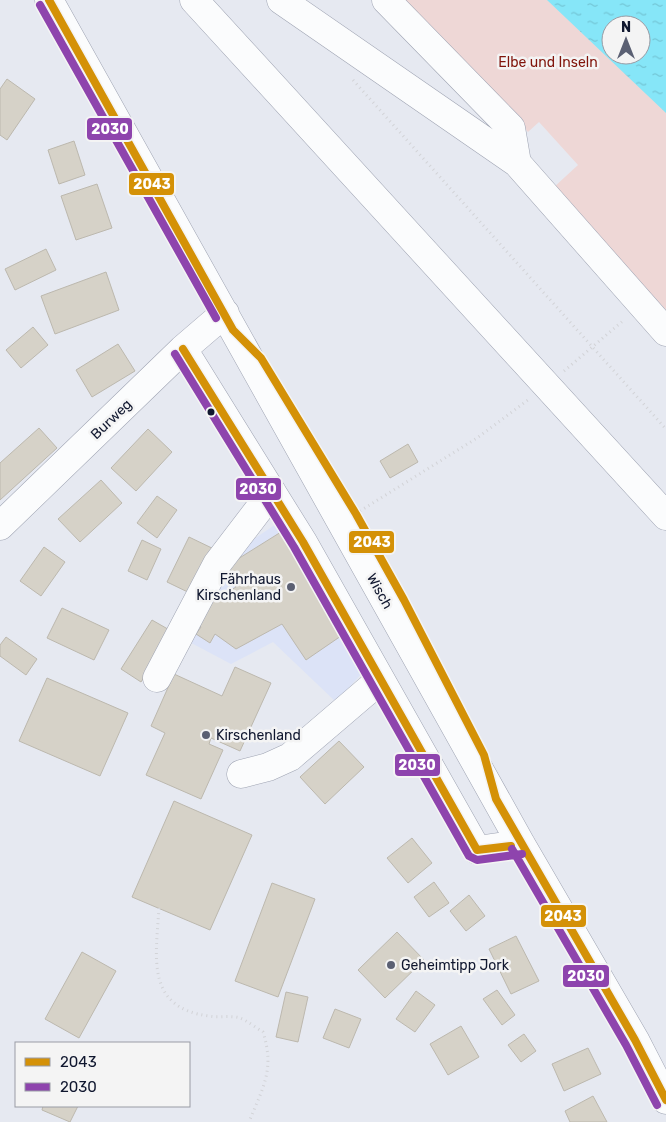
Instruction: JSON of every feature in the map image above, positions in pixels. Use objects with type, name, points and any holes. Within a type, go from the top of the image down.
[{"type":"street","name":"Wisch","points":[[49,0],[521,844],[635,1040],[666,1100]]},
{"type":"street","points":[[194,0],[666,516]]},
{"type":"street","points":[[281,0],[517,163],[666,332]]},
{"type":"street","points":[[386,0],[511,128],[517,163]]},
{"type":"street","name":"Wisch","points":[[229,322],[261,358],[356,514],[404,600],[484,755],[496,799]]},
{"type":"street","name":"Burweg","points":[[0,526],[183,349],[229,322]]},
{"type":"street","points":[[183,349],[272,492],[477,850],[521,844]]},
{"type":"street","points":[[157,678],[217,564],[272,492]]},
{"type":"street","points":[[241,774],[268,767],[290,757],[380,680]]},
{"type":"path","points":[[347,73],[666,429]]},
{"type":"path","points":[[356,514],[477,438],[547,386],[641,305]]},
{"type":"path","points":[[159,908],[156,967],[165,995],[184,1011],[209,1016],[240,1018],[263,1032],[269,1051],[267,1078],[249,1122]]},
{"type":"shaded area","points":[[276,524],[363,672],[336,702],[273,642],[231,664],[180,637],[217,564]]},
{"type":"green space","name":"Elbe und Inseln","points":[[403,0],[666,0],[666,310],[553,188],[578,165],[539,122],[528,132]]},
{"type":"water","points":[[547,0],[666,0],[666,113],[615,65],[651,65],[651,15],[601,15],[601,51]]},
{"type":"building","points":[[7,79],[35,99],[7,140],[0,135],[0,89]]},
{"type":"building","points":[[74,141],[85,175],[59,184],[48,150]]},
{"type":"building","points":[[97,184],[112,228],[76,240],[61,196]]},
{"type":"building","points":[[46,249],[56,270],[15,290],[5,269]]},
{"type":"building","points":[[106,272],[119,310],[55,334],[41,296]]},
{"type":"building","points":[[33,327],[48,345],[21,368],[6,350]]},
{"type":"building","points":[[118,344],[135,371],[92,397],[76,370]]},
{"type":"building","points":[[39,428],[57,448],[0,500],[0,463]]},
{"type":"building","points":[[148,429],[172,452],[136,491],[111,468]]},
{"type":"building","points":[[408,444],[418,462],[390,478],[380,461]]},
{"type":"building","points":[[101,480],[122,503],[80,542],[58,519]]},
{"type":"building","points":[[157,496],[177,510],[157,538],[137,523]]},
{"type":"building","points":[[281,532],[341,636],[306,660],[282,624],[236,649],[215,634],[210,643],[196,634],[201,627],[196,624],[215,590],[224,594],[236,587],[225,567]]},
{"type":"building","points":[[189,537],[218,551],[196,596],[167,582]]},
{"type":"building","points":[[142,540],[161,549],[147,580],[128,571]]},
{"type":"building","points":[[44,547],[65,562],[41,596],[20,581]]},
{"type":"building","points":[[62,608],[109,630],[94,660],[47,638]]},
{"type":"building","points":[[152,620],[173,632],[141,682],[121,669]]},
{"type":"building","points":[[6,637],[37,659],[26,675],[0,656],[0,645]]},
{"type":"building","name":"Kirschenland","points":[[235,667],[271,683],[240,751],[211,738],[209,744],[223,750],[201,799],[146,775],[165,733],[151,726],[174,674],[222,696]]},
{"type":"building","points":[[47,678],[128,713],[100,776],[19,741]]},
{"type":"building","points":[[339,741],[364,767],[325,804],[300,777]]},
{"type":"building","points":[[174,801],[252,835],[210,930],[132,897]]},
{"type":"building","points":[[412,838],[432,863],[408,883],[387,858]]},
{"type":"building","points":[[434,882],[449,903],[429,917],[414,897]]},
{"type":"building","points":[[272,883],[315,899],[278,997],[235,981]]},
{"type":"building","points":[[469,895],[485,916],[466,931],[450,911]]},
{"type":"building","name":"Geheimtipp Jork","points":[[397,932],[424,960],[385,998],[358,970]]},
{"type":"building","points":[[516,936],[539,981],[511,994],[489,949]]},
{"type":"building","points":[[82,952],[116,971],[79,1038],[45,1019]]},
{"type":"building","points":[[497,990],[515,1015],[502,1025],[483,999]]},
{"type":"building","points":[[416,991],[435,1005],[415,1032],[396,1019]]},
{"type":"building","points":[[286,992],[308,997],[298,1042],[276,1037]]},
{"type":"building","points":[[335,1009],[361,1019],[349,1048],[323,1038]]},
{"type":"building","points":[[461,1026],[479,1057],[448,1075],[430,1044]]},
{"type":"building","points":[[524,1034],[536,1051],[521,1062],[508,1045]]},
{"type":"building","points":[[588,1048],[601,1074],[564,1091],[552,1064]]},
{"type":"building","points":[[593,1096],[607,1122],[570,1122],[565,1111]]},
{"type":"building","points":[[43,1107],[78,1107],[70,1122],[42,1110]]},
{"type":"transit line","name":"2043","points":[[49,0],[233,330],[261,358],[356,514],[404,600],[484,755],[496,799],[635,1040],[666,1100]]},
{"type":"transit line","name":"2030","points":[[40,5],[216,318]]},
{"type":"transit line","name":"2043","points":[[183,349],[303,542],[477,850],[511,846]]},
{"type":"transit line","name":"2030","points":[[175,354],[294,547],[469,856],[477,860],[522,854]]},
{"type":"transit line","name":"2030","points":[[512,849],[626,1045],[657,1105]]},
{"type":"place","name":"Fährhaus Kirschenland","points":[[291,587]]},
{"type":"place","name":"Kirschenland","points":[[206,735]]},
{"type":"place","name":"Geheimtipp Jork","points":[[391,965]]}]
